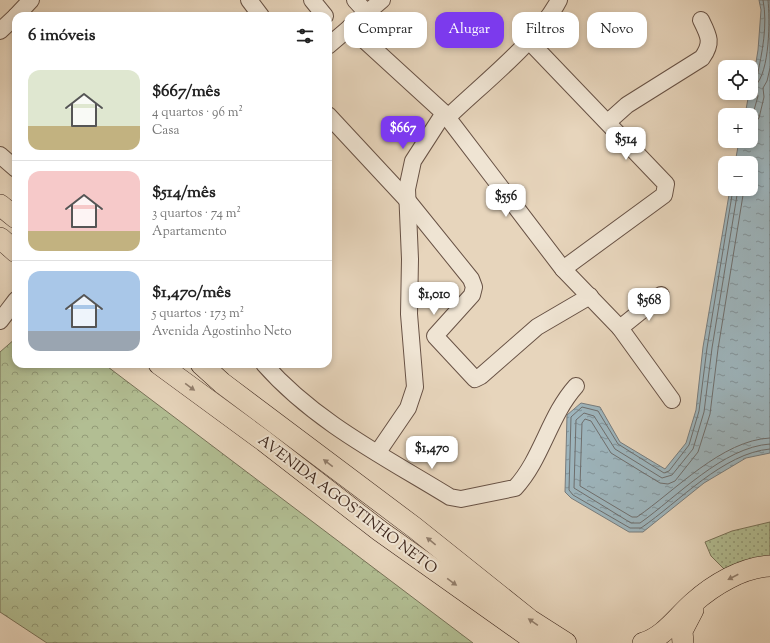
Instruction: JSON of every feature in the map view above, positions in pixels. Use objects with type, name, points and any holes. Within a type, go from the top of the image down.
[{"type":"main road","points":[[0,204],[12,214]]},
{"type":"main road","points":[[0,238],[12,248]]},
{"type":"main road","name":"AVENIDA AGOSTINHO NETO","points":[[164,368],[264,441],[380,531],[538,643]]},
{"type":"main road","name":"AVENIDA AGOSTINHO NETO","points":[[205,368],[222,383],[415,528],[530,620],[566,643]]},
{"type":"main road","points":[[643,643],[669,628],[692,603],[708,591],[736,575],[762,566],[770,566]]},
{"type":"main road","points":[[683,643],[684,628],[692,612],[708,591]]},
{"type":"street","points":[[20,12],[31,0]]},
{"type":"street","points":[[249,0],[258,12]]},
{"type":"street","points":[[312,0],[322,12]]},
{"type":"street","points":[[355,0],[366,12],[382,0]]},
{"type":"street","points":[[553,12],[559,0]]},
{"type":"street","points":[[0,31],[12,20]]},
{"type":"street","points":[[608,122],[627,105],[702,58],[708,50],[709,37],[701,20]]},
{"type":"street","points":[[332,23],[344,31]]},
{"type":"street","points":[[332,43],[344,33]]},
{"type":"street","points":[[364,48],[445,115],[563,269],[620,328],[672,400]]},
{"type":"street","points":[[378,452],[408,408],[415,387],[409,314],[408,201],[408,189],[413,161],[445,115],[521,48]]},
{"type":"street","points":[[536,48],[666,184],[664,195],[563,269]]},
{"type":"street","points":[[332,119],[408,201],[471,279],[474,287],[472,295],[435,336],[411,340]]},
{"type":"street","points":[[0,155],[12,166]]},
{"type":"street","points":[[620,328],[661,295]]},
{"type":"street","points":[[435,336],[475,378],[481,376],[536,327],[590,296]]},
{"type":"street","points":[[0,321],[12,305]]},
{"type":"street","points":[[215,368],[222,383]]},
{"type":"street","points":[[268,368],[298,399],[326,421],[450,497],[461,499],[515,488],[529,469],[562,403],[576,386]]},
{"type":"green space","points":[[12,342],[12,368],[109,368],[473,643],[47,643],[0,612],[0,352]]},
{"type":"green space","points":[[770,522],[770,566],[732,577],[711,556],[705,542],[732,531]]},
{"type":"water","points":[[759,0],[770,0],[770,453],[746,458],[704,483],[643,532],[629,532],[571,498],[565,492],[567,415],[581,403],[600,407],[620,442],[665,469],[686,443],[696,410],[703,347],[729,196],[758,196],[758,156],[736,156],[738,148],[758,148],[758,108],[746,108],[748,100],[758,100],[758,60],[756,60],[761,10]]}]
